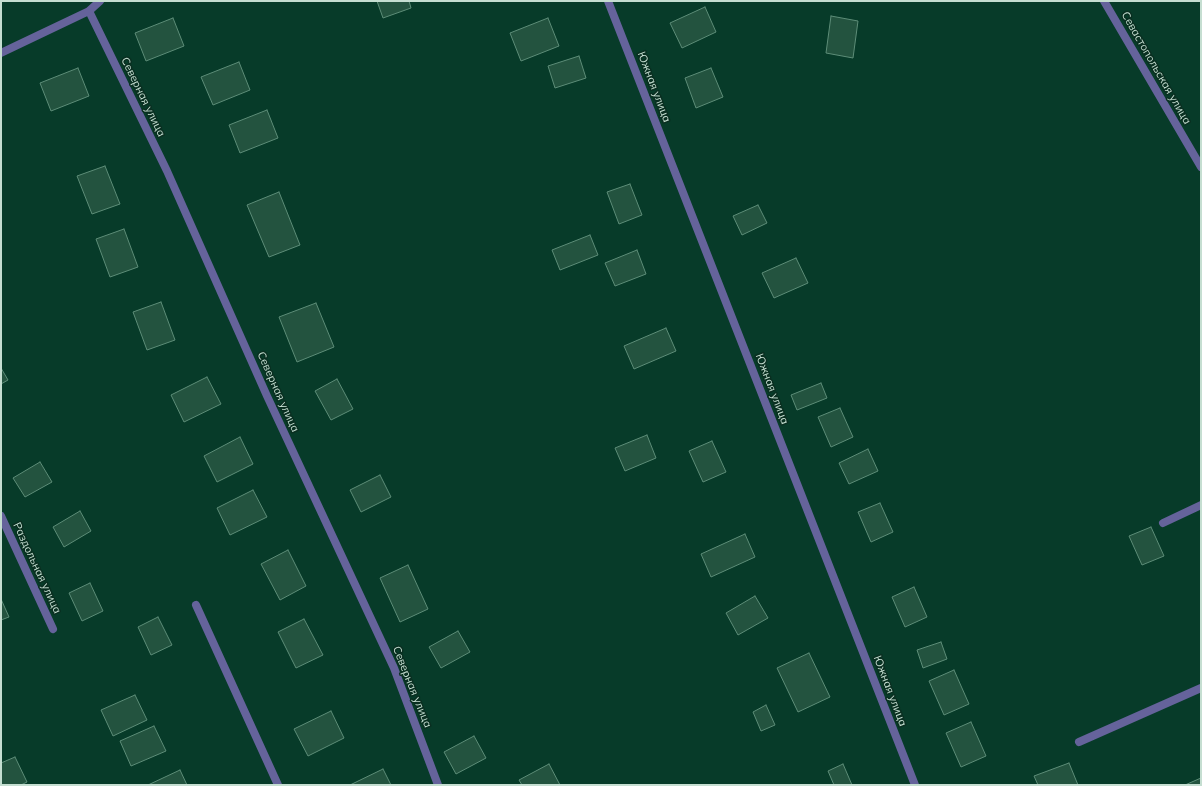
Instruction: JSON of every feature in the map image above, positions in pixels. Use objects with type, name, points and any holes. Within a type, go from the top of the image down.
[{"type":"street","points":[[1,53],[89,11],[100,1]]},
{"type":"street","name":"Южная улица","points":[[608,1],[915,785]]},
{"type":"street","name":"Севастопольская улица","points":[[1104,1],[1201,167]]},
{"type":"street","name":"Северная улица","points":[[89,11],[167,171],[267,396],[394,668],[438,785]]},
{"type":"street","points":[[1163,523],[1201,506]]},
{"type":"street","name":"Раздольная улица","points":[[1,516],[53,629]]},
{"type":"street","points":[[196,605],[278,785]]},
{"type":"street","points":[[1079,742],[1201,688]]},
{"type":"building","points":[[377,1],[409,1],[411,8],[383,18]]},
{"type":"building","points":[[705,7],[716,32],[682,48],[670,23]]},
{"type":"building","points":[[831,16],[858,21],[853,58],[826,53]]},
{"type":"building","points":[[173,18],[184,46],[146,61],[135,33]]},
{"type":"building","points":[[548,18],[559,46],[521,61],[510,33]]},
{"type":"building","points":[[579,56],[586,78],[555,88],[548,66]]},
{"type":"building","points":[[239,62],[250,90],[213,105],[201,77]]},
{"type":"building","points":[[78,68],[89,96],[51,111],[40,83]]},
{"type":"building","points":[[711,68],[723,97],[696,108],[685,78]]},
{"type":"building","points":[[267,110],[278,138],[240,153],[229,125]]},
{"type":"building","points":[[105,166],[120,204],[92,214],[77,176]]},
{"type":"building","points":[[630,184],[642,215],[619,224],[607,192]]},
{"type":"building","points":[[279,192],[300,245],[269,257],[247,205]]},
{"type":"building","points":[[758,205],[767,223],[742,235],[733,216]]},
{"type":"building","points":[[124,229],[138,267],[110,277],[96,239]]},
{"type":"building","points":[[590,235],[598,255],[560,270],[552,250]]},
{"type":"building","points":[[637,250],[646,274],[615,286],[605,263]]},
{"type":"building","points":[[796,258],[808,283],[774,298],[762,273]]},
{"type":"building","points":[[161,302],[175,340],[147,350],[133,312]]},
{"type":"building","points":[[316,303],[334,347],[297,362],[279,317]]},
{"type":"building","points":[[666,328],[676,351],[634,369],[624,346]]},
{"type":"building","points":[[1,368],[8,380],[1,384]]},
{"type":"building","points":[[207,377],[221,404],[184,422],[171,395]]},
{"type":"building","points":[[337,379],[353,409],[331,420],[315,391]]},
{"type":"building","points":[[821,383],[827,398],[797,410],[791,395]]},
{"type":"building","points":[[840,408],[853,437],[831,447],[818,417]]},
{"type":"building","points":[[647,435],[656,458],[625,471],[615,448]]},
{"type":"building","points":[[240,437],[253,464],[217,482],[204,456]]},
{"type":"building","points":[[712,441],[726,472],[703,482],[689,451]]},
{"type":"building","points":[[868,449],[878,471],[849,484],[839,463]]},
{"type":"building","points":[[40,462],[52,482],[25,497],[13,478]]},
{"type":"building","points":[[380,475],[391,497],[361,512],[350,490]]},
{"type":"building","points":[[253,490],[267,517],[230,535],[217,508]]},
{"type":"building","points":[[880,503],[893,532],[871,542],[858,512]]},
{"type":"building","points":[[80,511],[91,531],[64,547],[53,527]]},
{"type":"building","points":[[1151,527],[1164,556],[1142,565],[1129,536]]},
{"type":"building","points":[[745,534],[755,557],[711,577],[701,554]]},
{"type":"building","points":[[288,550],[306,586],[280,600],[261,564]]},
{"type":"building","points":[[408,565],[428,609],[400,622],[380,578]]},
{"type":"building","points":[[90,583],[103,611],[82,621],[69,593]]},
{"type":"building","points":[[914,587],[927,617],[905,627],[892,597]]},
{"type":"building","points":[[755,596],[768,618],[738,635],[726,613]]},
{"type":"building","points":[[1,599],[9,617],[1,620]]},
{"type":"building","points":[[158,617],[172,645],[151,655],[138,627]]},
{"type":"building","points":[[304,619],[323,655],[296,668],[278,632]]},
{"type":"building","points":[[458,631],[470,652],[441,668],[429,647]]},
{"type":"building","points":[[941,642],[947,659],[923,668],[917,650]]},
{"type":"building","points":[[809,653],[830,697],[798,712],[777,668]]},
{"type":"building","points":[[954,670],[969,704],[944,715],[929,681]]},
{"type":"building","points":[[135,695],[147,720],[113,736],[101,710]]},
{"type":"building","points":[[766,705],[775,725],[761,731],[753,712]]},
{"type":"building","points":[[331,711],[344,738],[308,756],[294,729]]},
{"type":"building","points":[[971,722],[986,756],[961,767],[946,733]]},
{"type":"building","points":[[154,726],[166,751],[131,766],[120,741]]},
{"type":"building","points":[[474,736],[486,758],[456,774],[444,752]]},
{"type":"building","points":[[15,757],[27,782],[21,785],[1,785],[1,763]]},
{"type":"building","points":[[1069,763],[1078,785],[1038,785],[1034,776]]},
{"type":"building","points":[[549,764],[560,785],[522,785],[519,780]]},
{"type":"building","points":[[843,764],[852,785],[834,785],[828,771]]},
{"type":"building","points":[[383,769],[391,785],[350,785]]},
{"type":"building","points":[[180,770],[187,785],[148,785]]},
{"type":"building","points":[[1201,778],[1201,785],[1185,785]]}]
